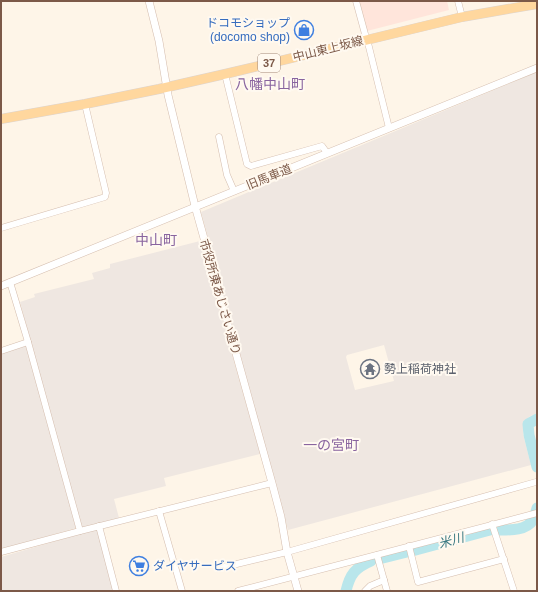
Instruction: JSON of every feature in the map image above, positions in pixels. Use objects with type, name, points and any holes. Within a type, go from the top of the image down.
[{"type":"main road","name":"中山東上坂線","points":[[1,118],[85,104],[167,87],[462,17],[537,4]]},
{"type":"street","name":"市役所東あじさい通り","points":[[149,1],[159,41],[167,87],[195,206],[272,483],[281,517],[287,552],[298,591]]},
{"type":"street","points":[[356,1],[389,128]]},
{"type":"street","points":[[458,1],[462,17]]},
{"type":"street","name":"旧馬車道","points":[[1,286],[537,68]]},
{"type":"street","points":[[225,74],[247,164],[251,166],[322,146],[327,153]]},
{"type":"street","points":[[1,228],[105,197],[106,193],[85,104]]},
{"type":"street","points":[[219,137],[227,175],[234,190]]},
{"type":"street","points":[[10,282],[80,531]]},
{"type":"street","points":[[1,351],[28,342]]},
{"type":"street","points":[[220,568],[287,552],[536,482]]},
{"type":"street","points":[[1,552],[272,483]]},
{"type":"street","points":[[159,511],[182,591]]},
{"type":"street","points":[[238,591],[535,513]]},
{"type":"street","points":[[492,524],[514,591]]},
{"type":"street","points":[[99,526],[116,591]]},
{"type":"street","points":[[409,546],[418,582],[504,559]]},
{"type":"street","points":[[377,555],[387,591]]},
{"type":"street","points":[[365,591],[370,586],[384,580]]},
{"type":"shaded area","points":[[358,1],[447,1],[449,10],[367,31]]},
{"type":"shaded area","points":[[537,72],[537,413],[529,417],[524,424],[523,434],[531,465],[288,530],[201,212]],"holes":[[[384,345],[394,381],[355,390],[346,357],[347,355]]]},
{"type":"shaded area","points":[[200,241],[260,454],[164,478],[166,486],[114,499],[119,518],[81,528],[20,302],[35,297],[34,294],[94,279],[92,273],[110,268],[110,264]]},
{"type":"shaded area","points":[[26,346],[76,528],[2,549],[1,352]]},
{"type":"shaded area","points":[[97,529],[114,591],[1,591],[1,557]]},
{"type":"waterway","name":"米川","points":[[537,419],[528,424],[529,435],[537,467]]},
{"type":"waterway","name":"米川","points":[[497,530],[517,529],[530,524],[535,516],[537,508]]},
{"type":"waterway","name":"米川","points":[[412,551],[490,530]]},
{"type":"waterway","name":"米川","points":[[383,558],[407,552]]},
{"type":"waterway","name":"米川","points":[[346,591],[349,580],[354,572],[361,566],[371,561]]},
{"type":"place","name":"ドコモショップ (docomo shop)","points":[[304,30]]},
{"type":"place","name":"勢上稲荷神社","points":[[370,369]]},
{"type":"place","name":"ダイヤサービス","points":[[139,566]]},
{"type":"district","name":"八幡中山町","points":[[270,84]]},
{"type":"district","name":"中山町","points":[[156,240]]},
{"type":"district","name":"一の宮町","points":[[331,445]]}]
